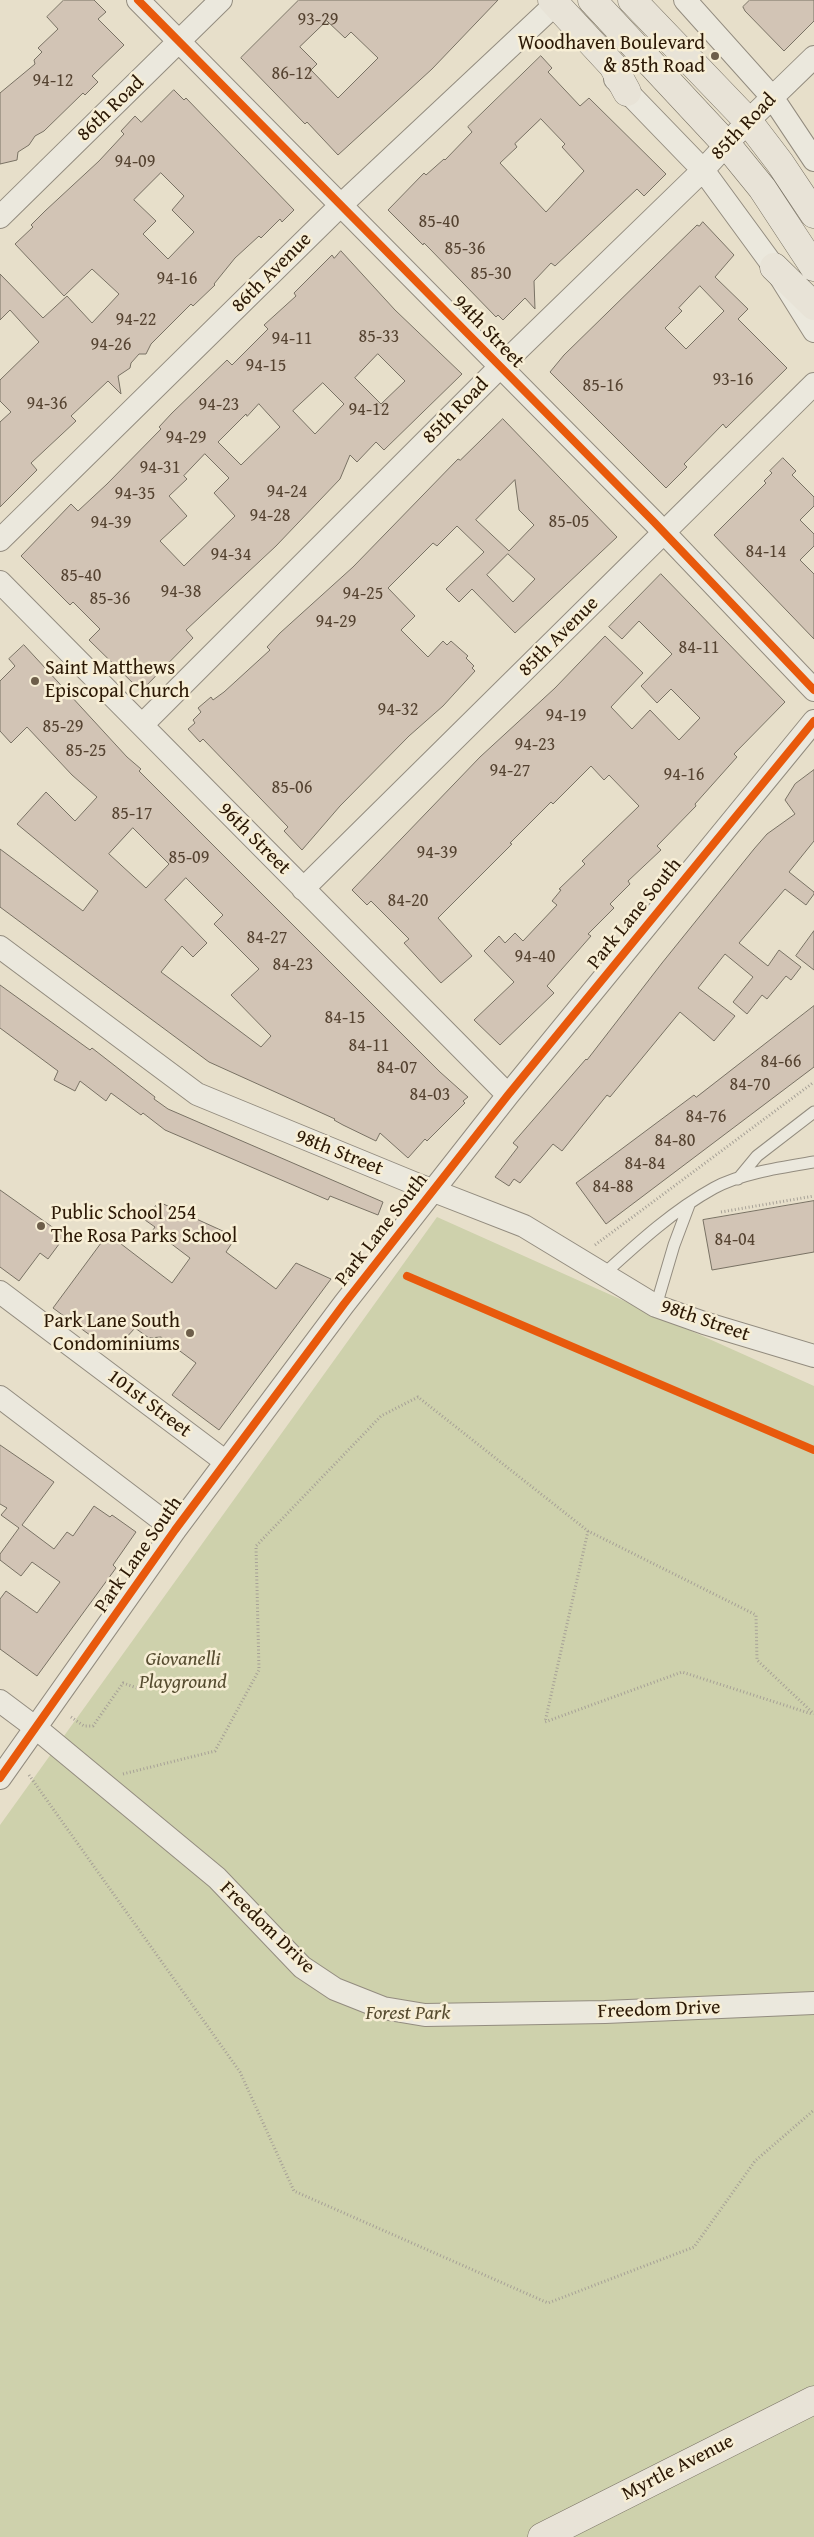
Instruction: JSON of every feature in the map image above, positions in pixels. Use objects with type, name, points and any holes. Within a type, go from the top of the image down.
[{"type":"main road","points":[[592,0],[727,145],[762,188],[814,267]]},
{"type":"main road","points":[[632,0],[748,121],[780,163],[814,214]]},
{"type":"main road","points":[[546,4],[613,66],[627,92]]},
{"type":"main road","points":[[774,267],[814,306]]},
{"type":"main road","name":"Myrtle Avenue","points":[[542,2537],[814,2400]]},
{"type":"street","name":"94th Street","points":[[138,0],[664,532],[814,690]]},
{"type":"street","name":"86th Road","points":[[0,217],[222,0]]},
{"type":"street","points":[[685,0],[772,97],[814,160]]},
{"type":"street","name":"86th Avenue","points":[[0,540],[546,4]]},
{"type":"street","name":"85th Road","points":[[142,725],[500,367],[703,170],[748,121],[814,57]]},
{"type":"street","points":[[627,92],[703,170],[774,267],[814,331]]},
{"type":"street","name":"85th Avenue","points":[[303,889],[814,384]]},
{"type":"street","name":"96th Street","points":[[0,582],[508,1095]]},
{"type":"street","name":"Park Lane South","points":[[0,1778],[175,1530],[344,1304],[508,1095],[814,721]]},
{"type":"street","name":"98th Street","points":[[0,947],[197,1094],[433,1191],[524,1226],[605,1273],[656,1306],[704,1323],[814,1356]]},
{"type":"street","name":"101st Street","points":[[0,1292],[226,1462]]},
{"type":"street","points":[[0,1397],[175,1530]]},
{"type":"street","name":"Freedom Drive","points":[[0,1701],[36,1728],[217,1878],[302,1967],[335,1990],[383,2008],[425,2015],[605,2012],[814,2004]]},
{"type":"lane","points":[[738,1180],[757,1156],[814,1112]]},
{"type":"lane","points":[[605,1273],[669,1218],[715,1187],[772,1168],[814,1162]]},
{"type":"lane","points":[[656,1306],[674,1245],[689,1205]]},
{"type":"path","points":[[595,1246],[814,1082]]},
{"type":"path","points":[[721,1212],[814,1196]]},
{"type":"path","points":[[98,1780],[215,1751],[259,1670],[256,1546],[380,1416],[418,1397],[588,1531],[756,1615],[757,1660],[813,1714]]},
{"type":"path","points":[[588,1531],[544,1722],[682,1672],[813,1714]]},
{"type":"path","points":[[71,1716],[84,1726],[93,1726],[123,1683],[137,1688]]},
{"type":"path","points":[[29,1775],[240,2072],[294,2191],[548,2303],[694,2247],[755,2161],[814,2110]]},
{"type":"green space","name":"Forest Park","points":[[437,1217],[814,1386],[814,2537],[0,2537],[0,1825]]},
{"type":"building","points":[[64,0],[94,0],[106,12],[98,19],[124,45],[92,76],[98,82],[85,95],[83,93],[44,131],[35,136],[29,145],[18,152],[17,160],[0,164],[0,93],[35,64],[34,60],[42,52],[38,48],[58,29],[47,17]]},
{"type":"building","points":[[299,0],[498,0],[432,69],[338,155],[241,58]],"holes":[[[327,21],[345,38],[351,32],[378,58],[338,98],[311,70],[317,64],[300,47]]]},
{"type":"building","points":[[750,0],[814,0],[814,21],[784,51],[745,11],[743,7]]},
{"type":"building","points":[[541,56],[552,68],[548,72],[580,106],[589,98],[666,174],[644,196],[637,189],[555,266],[551,263],[534,281],[535,309],[525,298],[503,320],[498,315],[496,317],[424,243],[423,245],[388,210],[424,173],[426,175],[445,160],[472,132],[468,127]],"holes":[[[541,119],[565,144],[562,147],[584,171],[546,212],[500,163],[517,147],[515,144]]]},
{"type":"building","points":[[174,90],[184,100],[186,98],[294,210],[282,222],[280,219],[261,238],[259,236],[235,258],[215,285],[193,306],[191,304],[151,344],[146,354],[139,354],[131,363],[130,368],[118,376],[121,394],[108,381],[71,416],[76,421],[31,463],[37,470],[0,507],[0,422],[11,412],[0,401],[0,380],[39,342],[10,310],[0,320],[0,274],[43,318],[67,296],[92,323],[119,294],[92,269],[64,296],[15,244],[33,227],[31,225],[45,211],[99,161],[124,134],[121,131],[135,116],[141,122]],"holes":[[[161,173],[184,196],[172,210],[194,232],[168,259],[143,234],[156,221],[134,200]]]},
{"type":"building","points":[[703,222],[734,255],[715,277],[748,309],[738,319],[787,368],[726,428],[723,424],[684,464],[687,467],[666,488],[550,372],[564,355],[697,225],[699,226]],"holes":[[[700,286],[724,311],[686,349],[665,328],[682,311],[679,308]]]},
{"type":"building","points":[[341,251],[395,310],[462,374],[384,450],[376,442],[357,462],[350,455],[340,479],[276,546],[186,630],[193,638],[141,691],[89,640],[100,629],[73,602],[70,605],[21,556],[71,504],[78,511],[107,484],[161,429],[159,427],[172,413],[227,360],[232,365],[268,329],[264,325],[296,296],[294,293],[332,255],[334,258]],"holes":[[[378,354],[405,381],[381,404],[355,378]],[[323,383],[344,404],[315,434],[293,411]],[[259,404],[280,427],[241,465],[218,442],[246,414],[247,416]],[[205,454],[229,478],[214,493],[235,516],[184,566],[160,541],[187,516],[169,496],[187,479],[184,476]]]},
{"type":"building","points":[[503,419],[617,537],[515,633],[472,589],[459,602],[446,589],[484,552],[457,526],[437,546],[433,543],[388,588],[415,616],[401,630],[428,657],[443,641],[447,645],[451,641],[468,656],[466,658],[474,666],[472,668],[475,671],[443,706],[409,736],[340,806],[302,850],[284,831],[288,827],[203,739],[200,742],[188,729],[195,723],[193,720],[201,712],[198,708],[211,697],[213,700],[224,692],[270,650],[267,647],[280,633],[353,567],[458,459],[460,460]],"holes":[[[515,480],[519,510],[534,525],[509,551],[476,520]],[[508,554],[535,579],[513,602],[487,575]]]},
{"type":"building","points":[[783,458],[796,471],[792,475],[814,497],[814,506],[800,520],[814,534],[814,546],[800,560],[814,574],[814,639],[714,535],[766,483],[764,481],[772,473],[770,471]]},
{"type":"building","points":[[661,574],[785,702],[734,754],[737,757],[695,804],[696,806],[657,846],[661,850],[628,881],[630,884],[610,904],[614,908],[588,934],[591,936],[547,986],[554,993],[500,1045],[474,1020],[514,982],[484,951],[499,936],[505,943],[515,933],[523,941],[557,905],[552,901],[561,890],[559,889],[585,864],[582,861],[639,806],[609,775],[604,780],[591,766],[553,804],[551,802],[438,918],[472,956],[441,983],[404,943],[409,939],[371,901],[367,905],[352,890],[480,757],[555,688],[605,636],[643,673],[611,707],[632,729],[650,710],[679,740],[700,718],[671,689],[657,703],[641,686],[672,654],[639,621],[622,639],[609,627]]},
{"type":"building","points":[[24,645],[127,757],[141,769],[139,771],[440,1072],[468,1097],[463,1101],[465,1103],[427,1141],[425,1139],[408,1158],[380,1133],[376,1141],[343,1125],[335,1119],[209,1062],[0,907],[0,849],[83,911],[98,891],[17,824],[46,792],[75,821],[97,797],[72,775],[27,727],[11,743],[0,731],[0,681],[15,666],[9,659]],"holes":[[[133,828],[169,864],[146,888],[109,854]],[[186,878],[223,915],[214,924],[259,969],[231,995],[271,1036],[261,1047],[161,972],[182,946],[193,957],[207,943],[165,900]]]},
{"type":"building","points":[[814,770],[814,841],[789,872],[814,892],[814,894],[806,905],[785,889],[739,943],[768,966],[779,950],[801,967],[791,980],[786,976],[767,999],[762,995],[747,1014],[733,1002],[753,977],[725,954],[698,988],[735,1016],[714,1041],[680,1012],[610,1097],[607,1095],[562,1151],[553,1144],[520,1183],[514,1179],[509,1186],[495,1177],[518,1147],[513,1143],[587,1060],[754,849],[767,834],[795,814],[785,800],[795,784]]},
{"type":"building","points":[[814,931],[814,970],[796,956]]},
{"type":"building","points":[[0,985],[90,1050],[92,1048],[168,1109],[383,1202],[378,1215],[330,1196],[328,1200],[165,1130],[143,1113],[141,1115],[111,1093],[106,1101],[80,1081],[75,1091],[54,1080],[58,1071],[0,1028]]},
{"type":"building","points":[[814,1006],[814,1067],[606,1224],[576,1183],[694,1095],[696,1097]]},
{"type":"building","points":[[0,1190],[65,1236],[48,1259],[40,1253],[19,1281],[0,1267]]},
{"type":"building","points":[[814,1201],[814,1252],[712,1270],[703,1220]]},
{"type":"building","name":"Park Lane South Condominiums","points":[[159,1202],[236,1237],[226,1252],[276,1289],[296,1263],[331,1279],[219,1430],[172,1395],[196,1363],[161,1337],[149,1338],[135,1328],[113,1352],[53,1308],[104,1239],[112,1237],[172,1283],[190,1258],[153,1230],[155,1227],[145,1220]]},
{"type":"building","points":[[0,1445],[54,1482],[22,1525],[54,1549],[67,1532],[73,1536],[94,1506],[110,1517],[112,1515],[136,1532],[113,1565],[116,1568],[37,1676],[0,1649],[0,1599],[6,1591],[37,1613],[60,1582],[32,1562],[21,1576],[0,1560],[0,1554],[19,1528],[1,1515],[7,1508],[0,1504]]},
{"type":"cycle path","points":[[138,0],[654,522],[814,690]]},
{"type":"cycle path","points":[[0,1778],[175,1530],[344,1304],[508,1095],[814,721]]},
{"type":"cycle path","points":[[407,1276],[814,1450]]},
{"type":"place","name":"Woodhaven Boulevard & 85th Road","points":[[715,56]]},
{"type":"place","name":"Saint Matthews Episcopal Church","points":[[35,681]]},
{"type":"place","name":"Public School 254 The Rosa Parks School","points":[[41,1226]]},
{"type":"place","name":"Park Lane South Condominiums","points":[[190,1333]]},
{"type":"park label","name":"Giovanelli Playground","points":[[183,1672]]}]
